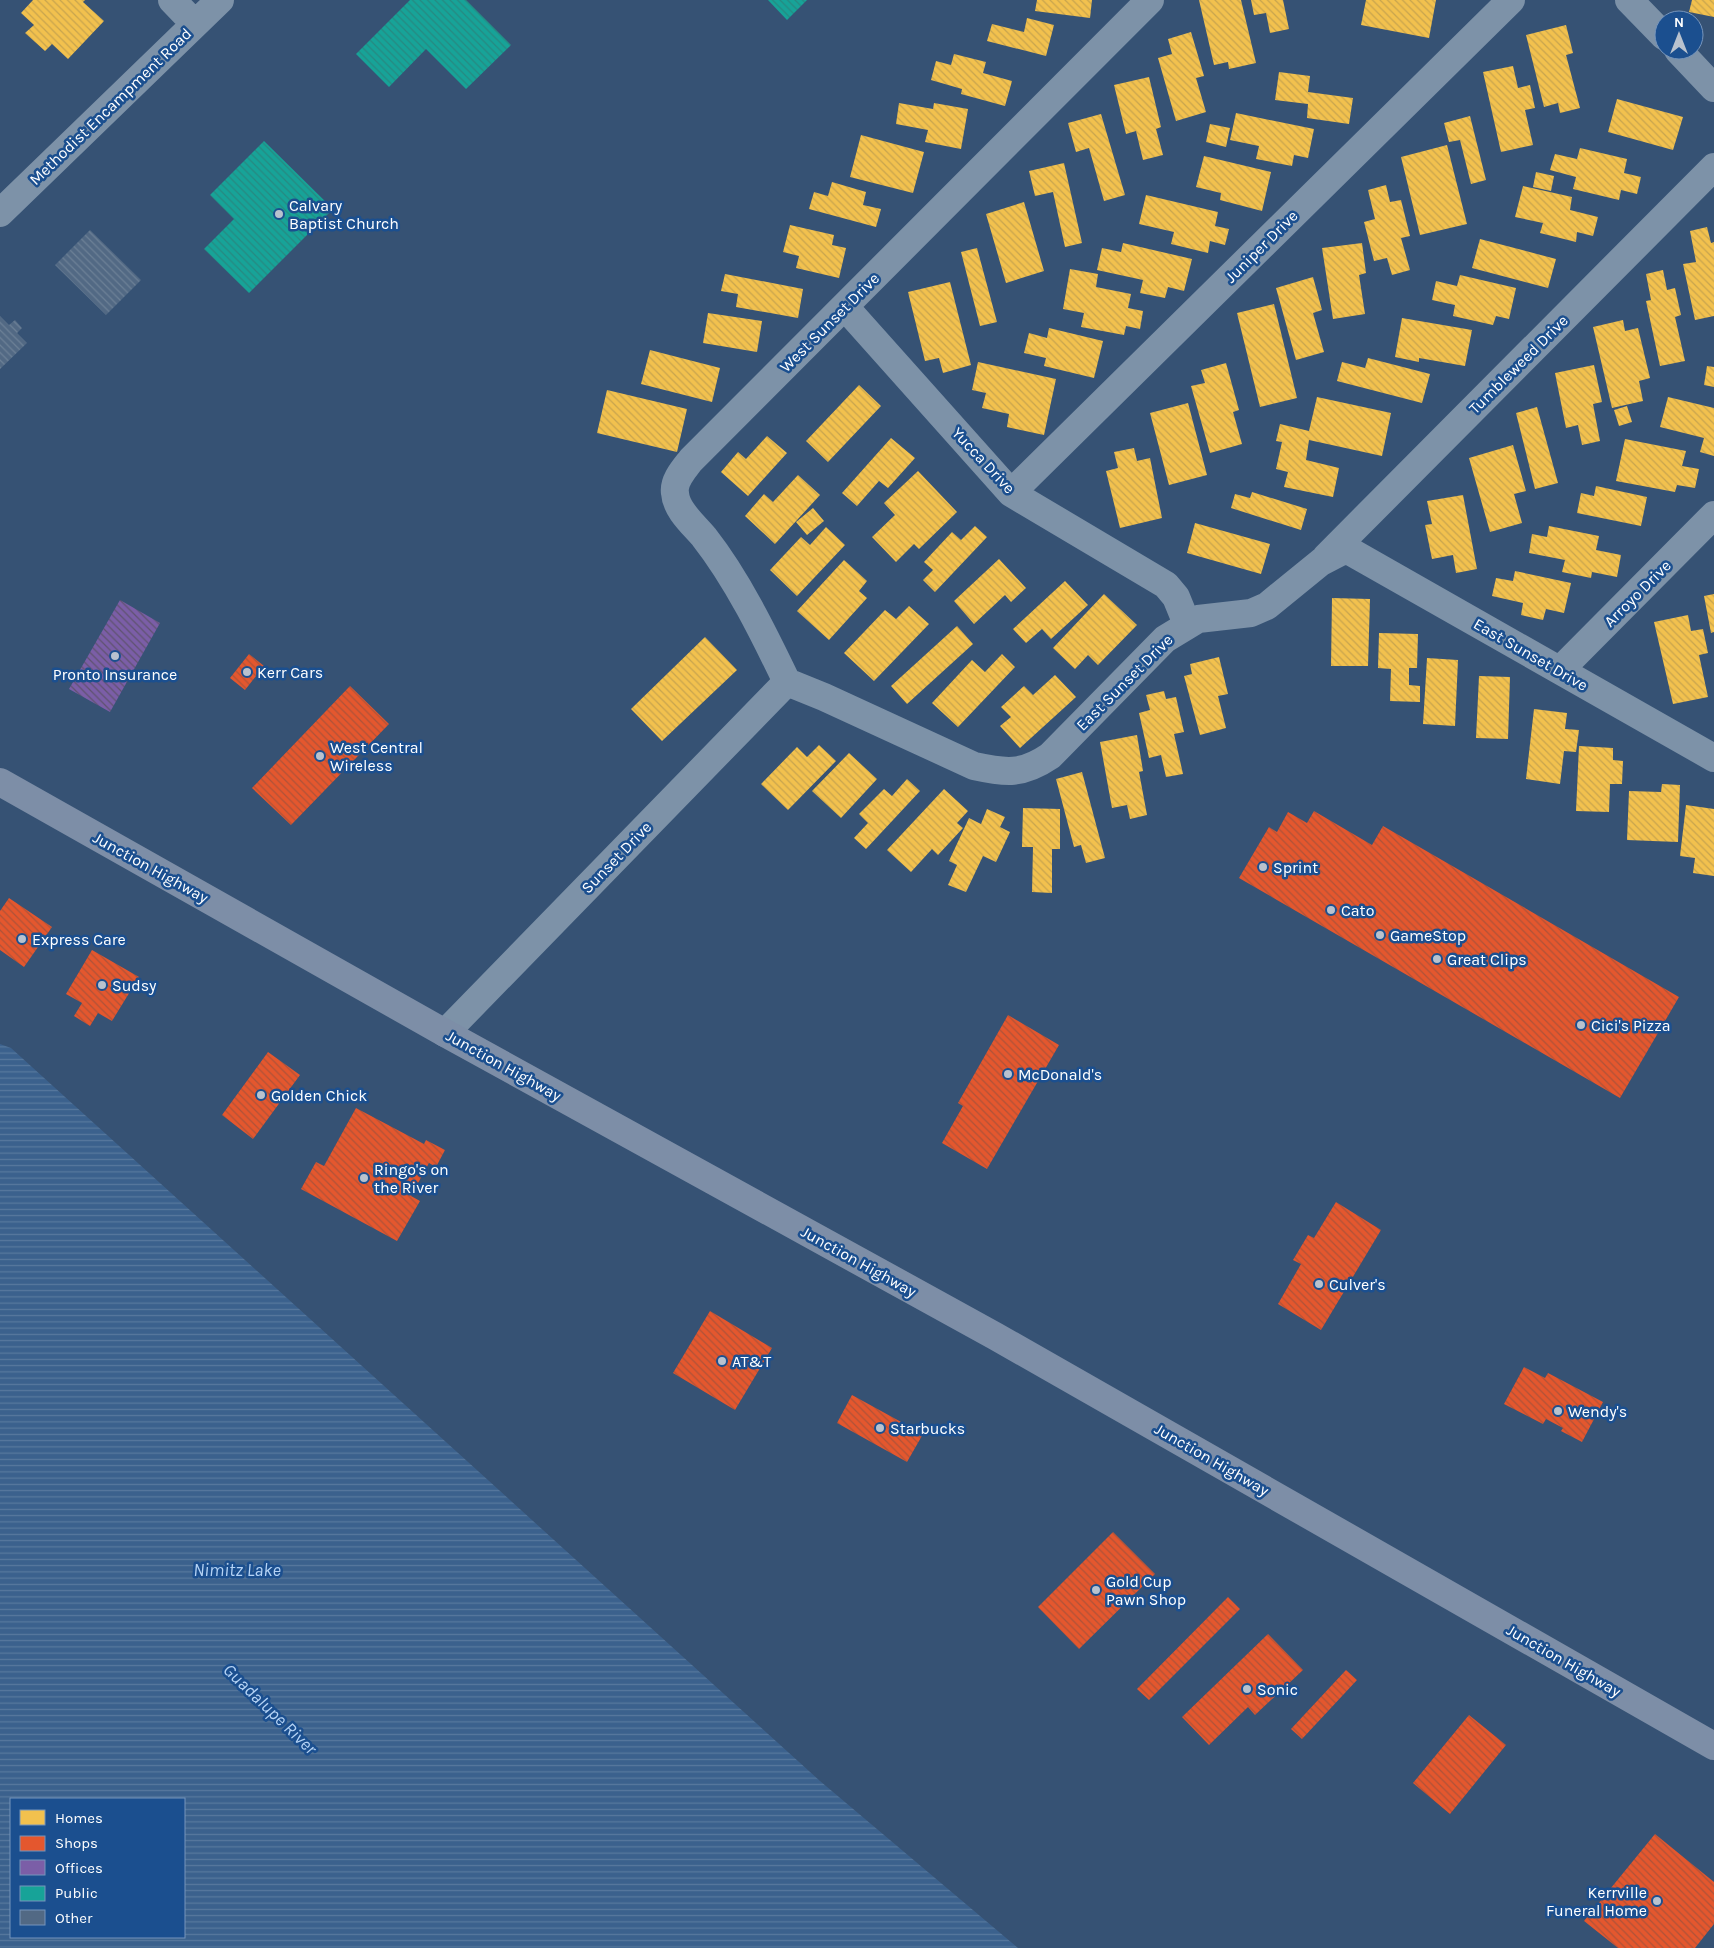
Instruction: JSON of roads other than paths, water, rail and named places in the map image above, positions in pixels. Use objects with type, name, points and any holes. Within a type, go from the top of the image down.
[{"type":"main road","name":"Junction Highway","points":[[0,782],[445,1032],[995,1336],[1714,1746]]},
{"type":"street","points":[[172,0],[196,24]]},
{"type":"street","name":"Methodist Encampment Road","points":[[0,213],[220,0]]},
{"type":"street","name":"West Sunset Drive","points":[[787,682],[730,577],[709,544],[678,504],[674,492],[678,477],[691,460],[1150,0]]},
{"type":"street","name":"Juniper Drive","points":[[1011,493],[1511,0]]},
{"type":"street","points":[[1629,0],[1654,26]]},
{"type":"street","points":[[1687,60],[1714,88]]},
{"type":"street","name":"Tumbleweed Drive","points":[[1322,562],[1714,167]]},
{"type":"street","name":"Yucca Drive","points":[[845,307],[1011,493],[1166,585],[1176,597],[1187,624]]},
{"type":"street","name":"Arroyo Drive","points":[[1560,670],[1714,515]]},
{"type":"street","name":"East Sunset Drive","points":[[787,682],[974,766],[1001,772],[1014,772],[1033,766],[1050,756],[1165,638],[1198,619],[1252,613],[1267,606],[1322,562],[1346,548],[1714,758]]},
{"type":"street","name":"Sunset Drive","points":[[445,1032],[787,682]]},
{"type":"water","name":"Nimitz Lake","points":[[0,1044],[11,1048],[820,1781],[1018,1948],[0,1948]]},
{"type":"place","name":"Calvary Baptist Church","points":[[279,214]]},
{"type":"place","name":"Pronto Insurance","points":[[115,656]]},
{"type":"place","name":"Kerr Cars","points":[[247,672]]},
{"type":"place","name":"West Central Wireless","points":[[320,756]]},
{"type":"place","name":"Sprint","points":[[1263,867]]},
{"type":"place","name":"Cato","points":[[1331,910]]},
{"type":"place","name":"GameStop","points":[[1380,935]]},
{"type":"place","name":"Express Care","points":[[22,939]]},
{"type":"place","name":"Great Clips","points":[[1437,959]]},
{"type":"place","name":"Sudsy","points":[[102,985]]},
{"type":"place","name":"Cici's Pizza","points":[[1581,1025]]},
{"type":"place","name":"McDonald's","points":[[1008,1074]]},
{"type":"place","name":"Golden Chick","points":[[261,1095]]},
{"type":"place","name":"Ringo's on the River","points":[[364,1178]]},
{"type":"place","name":"Culver's","points":[[1319,1284]]},
{"type":"place","name":"AT&T","points":[[722,1361]]},
{"type":"place","name":"Wendy's","points":[[1558,1411]]},
{"type":"place","name":"Starbucks","points":[[880,1428]]},
{"type":"place","name":"Gold Cup Pawn Shop","points":[[1096,1590]]},
{"type":"place","name":"Sonic","points":[[1247,1689]]},
{"type":"place","name":"Kerrville Funeral Home","points":[[1657,1901]]},
{"type":"water label","name":"Guadalupe River","points":[[270,1709]]}]
